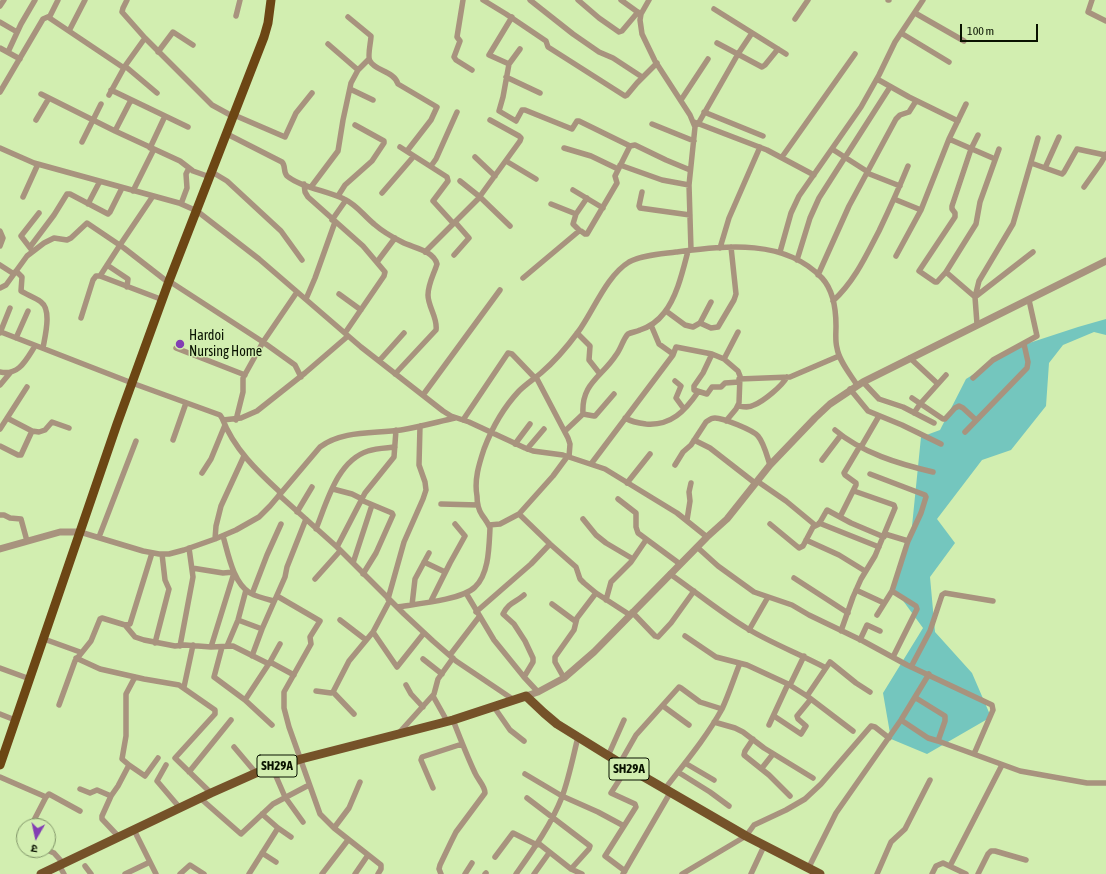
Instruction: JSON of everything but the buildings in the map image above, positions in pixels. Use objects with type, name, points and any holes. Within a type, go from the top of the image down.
[{"type":"highway","points":[[0,765],[132,383],[169,282],[264,37],[268,23],[271,0]]},
{"type":"main road","name":"SH29A","points":[[41,874],[200,798],[272,767],[450,720],[526,696],[544,714],[623,766],[742,834],[820,874]]},
{"type":"street","points":[[0,6],[4,0]]},
{"type":"street","points":[[8,52],[17,32],[35,0]]},
{"type":"street","points":[[0,92],[43,19],[50,16],[58,0]]},
{"type":"street","points":[[69,31],[85,0]]},
{"type":"street","points":[[127,0],[122,12],[158,52],[212,105],[234,116],[285,137],[296,113],[312,93]]},
{"type":"street","points":[[236,16],[240,0]]},
{"type":"street","points":[[463,0],[457,36],[460,41],[454,57],[456,60],[472,70]]},
{"type":"street","points":[[483,0],[512,17],[546,41],[548,47],[624,96],[627,95],[642,77],[657,63]]},
{"type":"street","points":[[530,0],[573,34],[599,52],[613,58],[642,77]]},
{"type":"street","points":[[578,0],[599,18],[620,32],[639,13],[649,0]]},
{"type":"street","points":[[621,0],[639,13],[642,34],[657,63],[696,123],[760,147],[782,157],[814,175]]},
{"type":"street","points":[[795,19],[808,0]]},
{"type":"street","points":[[780,252],[794,205],[799,196],[861,107],[901,33],[923,0]]},
{"type":"street","points":[[1092,0],[1088,12],[1106,21]]},
{"type":"street","points":[[714,9],[786,54]]},
{"type":"street","points":[[915,13],[964,41]]},
{"type":"street","points":[[311,187],[338,151],[341,128],[352,82],[358,70],[369,59],[371,36],[348,16]]},
{"type":"street","points":[[48,17],[124,67],[157,94]]},
{"type":"street","points":[[509,64],[489,56],[512,17]]},
{"type":"street","points":[[0,22],[17,32]]},
{"type":"street","points":[[158,52],[173,32],[193,45]]},
{"type":"street","points":[[565,431],[583,414],[583,403],[586,393],[613,360],[628,334],[657,321],[666,311],[676,290],[690,250],[688,185],[696,123],[752,33]]},
{"type":"street","points":[[901,33],[950,62]]},
{"type":"street","points":[[145,38],[124,67],[110,92],[131,100],[188,127]]},
{"type":"street","points":[[717,43],[763,67],[778,49]]},
{"type":"street","points":[[328,44],[358,70]]},
{"type":"street","points":[[0,48],[20,59]]},
{"type":"street","points":[[520,49],[509,64],[503,97],[498,110],[516,120],[522,110],[524,110],[571,129],[574,128],[578,121],[630,146],[635,145],[690,170]]},
{"type":"street","points":[[782,157],[854,54]]},
{"type":"street","points":[[369,59],[373,64],[395,78],[399,84],[437,106],[431,120],[407,151]]},
{"type":"street","points":[[681,100],[708,59]]},
{"type":"street","points":[[506,77],[540,93]]},
{"type":"street","points":[[877,79],[916,101],[958,121]]},
{"type":"street","points":[[797,260],[814,209],[890,87]]},
{"type":"street","points":[[350,89],[373,100]]},
{"type":"street","points":[[41,94],[152,149],[180,161],[194,171],[211,174],[227,181],[281,231],[302,260]]},
{"type":"street","points":[[36,120],[49,98]]},
{"type":"street","points":[[115,131],[131,100]]},
{"type":"street","points":[[818,275],[842,219],[896,119],[898,116],[909,112],[916,101]]},
{"type":"street","points":[[82,142],[101,104]]},
{"type":"street","points":[[896,256],[921,210],[949,139],[966,104]]},
{"type":"street","points":[[431,166],[436,159],[444,138],[457,112]]},
{"type":"street","points":[[704,112],[763,136]]},
{"type":"street","points":[[132,191],[152,149],[165,116]]},
{"type":"street","points":[[425,252],[480,197],[520,141],[520,137],[490,120]]},
{"type":"street","points":[[652,124],[694,141]]},
{"type":"street","points":[[338,196],[345,185],[372,160],[384,143],[384,140],[380,137],[355,125]]},
{"type":"street","points":[[227,134],[280,161],[284,164],[287,175],[311,187],[346,200],[354,205],[379,228],[409,246],[425,252],[436,260],[437,264],[428,296],[436,322],[436,330],[395,374]]},
{"type":"street","points":[[978,135],[971,149],[952,206],[955,216],[919,271],[935,282],[938,282],[946,272],[976,224],[980,202],[999,148]]},
{"type":"street","points":[[1045,168],[1059,137]]},
{"type":"street","points":[[977,324],[975,297],[981,276],[1013,224],[1038,138]]},
{"type":"street","points":[[949,139],[995,159]]},
{"type":"street","points":[[587,198],[576,214],[573,224],[580,231],[587,234],[617,184],[614,177],[630,146]]},
{"type":"street","points":[[400,147],[448,177],[448,181],[433,201],[469,238],[454,255]]},
{"type":"street","points":[[720,248],[729,218],[760,147]]},
{"type":"street","points":[[0,148],[38,164],[181,204],[197,211],[259,259],[347,335],[443,411],[527,449],[568,457],[612,472],[687,520],[707,537]]},
{"type":"street","points":[[564,148],[662,180],[688,185]]},
{"type":"street","points":[[832,149],[867,172],[900,186]]},
{"type":"street","points":[[1031,163],[1059,174],[1063,174],[1078,149],[1106,154],[1084,187]]},
{"type":"street","points":[[382,193],[414,156]]},
{"type":"street","points":[[475,157],[495,176]]},
{"type":"street","points":[[506,161],[536,179]]},
{"type":"street","points":[[23,197],[38,164]]},
{"type":"street","points":[[833,301],[846,288],[859,269],[894,200],[908,166]]},
{"type":"street","points":[[181,204],[187,188],[186,174],[189,168]]},
{"type":"street","points":[[88,204],[100,181]]},
{"type":"street","points":[[460,181],[480,197],[510,226]]},
{"type":"street","points":[[224,423],[236,420],[257,411],[301,377],[347,335],[384,274],[384,271],[363,246],[333,221],[306,195],[304,184]]},
{"type":"street","points":[[0,288],[6,285],[15,273],[67,194],[70,194],[109,214],[122,188]]},
{"type":"street","points":[[573,190],[603,208]]},
{"type":"street","points":[[642,192],[639,206],[640,208],[690,215]]},
{"type":"street","points":[[100,276],[153,196]]},
{"type":"street","points":[[306,299],[315,278],[333,221],[346,200]]},
{"type":"street","points":[[894,200],[921,210]]},
{"type":"street","points":[[551,204],[576,214]]},
{"type":"street","points":[[31,250],[21,236],[39,213]]},
{"type":"street","points":[[31,250],[52,239],[67,240],[72,238],[87,223],[120,245],[169,282],[295,365],[301,377]]},
{"type":"street","points":[[0,231],[3,238],[0,246]]},
{"type":"street","points":[[523,278],[580,231]]},
{"type":"street","points":[[377,262],[395,238]]},
{"type":"street","points":[[700,324],[711,328],[718,327],[734,300],[737,290],[732,247]]},
{"type":"street","points":[[397,607],[457,597],[475,587],[483,575],[490,531],[489,525],[481,514],[476,491],[478,469],[491,432],[520,390],[548,366],[577,333],[605,287],[625,265],[635,260],[647,256],[690,250],[732,247],[761,248],[780,252],[805,264],[829,287],[833,301],[839,356],[860,383],[879,399],[903,407],[934,423]]},
{"type":"street","points":[[975,297],[1033,252]]},
{"type":"street","points":[[526,696],[538,692],[564,678],[594,652],[707,537],[727,519],[770,465],[815,418],[830,404],[850,389],[977,324],[1029,300],[1106,261]]},
{"type":"street","points":[[0,265],[22,277],[21,291],[39,300],[45,305],[47,318],[43,348]]},
{"type":"street","points":[[107,265],[128,279],[127,287]]},
{"type":"street","points":[[946,272],[975,297]]},
{"type":"street","points":[[81,318],[93,280],[96,276],[100,276],[163,300]]},
{"type":"street","points":[[423,395],[500,290]]},
{"type":"street","points":[[236,420],[242,392],[242,381],[262,342],[297,292]]},
{"type":"street","points":[[339,294],[361,310]]},
{"type":"street","points":[[973,378],[993,360],[1035,338],[1037,335],[1029,300]]},
{"type":"street","points":[[666,311],[688,326],[693,327],[700,324],[712,302]]},
{"type":"street","points":[[10,308],[0,332],[220,416],[244,456],[297,512],[338,549],[424,633],[452,656],[514,700]]},
{"type":"street","points":[[16,338],[28,311]]},
{"type":"street","points":[[651,325],[659,344],[673,354]]},
{"type":"street","points":[[724,359],[738,332]]},
{"type":"street","points":[[379,361],[404,333]]},
{"type":"street","points":[[577,333],[590,346],[589,360],[600,374]]},
{"type":"street","points":[[965,432],[1027,368],[1028,362],[1024,344]]},
{"type":"street","points":[[0,385],[10,373],[20,368],[35,346]]},
{"type":"street","points":[[591,464],[673,354],[676,347],[712,354],[724,359],[738,371],[740,396],[738,406],[726,421]]},
{"type":"street","points":[[176,348],[245,375]]},
{"type":"street","points":[[463,420],[508,353],[512,354],[536,377],[565,431],[570,444],[568,457],[519,514],[500,524],[489,525]]},
{"type":"street","points":[[712,354],[703,373],[694,386],[694,390],[698,392],[707,394],[712,387],[722,387],[725,383],[786,378],[839,356]]},
{"type":"street","points":[[910,358],[938,384]]},
{"type":"street","points":[[0,372],[10,373]]},
{"type":"street","points":[[914,413],[920,404],[946,375]]},
{"type":"street","points":[[738,406],[747,407],[757,404],[782,385],[786,378]]},
{"type":"street","points":[[675,381],[681,386],[676,398],[684,409]]},
{"type":"street","points":[[0,429],[27,386]]},
{"type":"street","points":[[850,389],[865,409],[870,413],[902,425],[941,444]]},
{"type":"street","points":[[625,418],[639,423],[662,424],[671,420],[684,409],[698,392]]},
{"type":"street","points":[[583,414],[594,416],[614,394]]},
{"type":"street","points":[[912,398],[944,420],[955,408],[959,406],[976,420]]},
{"type":"street","points":[[173,440],[186,403]]},
{"type":"street","points":[[840,517],[854,491],[856,484],[844,474],[879,416]]},
{"type":"street","points":[[7,418],[32,431],[43,431],[52,422],[69,428]]},
{"type":"street","points":[[0,549],[60,532],[80,532],[144,552],[169,554],[223,536],[259,517],[320,447],[328,441],[335,438],[396,430],[456,418]]},
{"type":"street","points":[[675,465],[683,452],[709,420],[714,418],[750,430],[758,435],[770,465]]},
{"type":"street","points":[[202,473],[210,459],[224,423]]},
{"type":"street","points":[[515,444],[530,424]]},
{"type":"street","points":[[333,692],[349,661],[373,632],[389,599],[404,542],[425,493],[425,482],[418,465],[420,426]]},
{"type":"street","points":[[527,449],[544,428]]},
{"type":"street","points":[[314,578],[338,549],[372,483],[392,459],[394,454],[396,430]]},
{"type":"street","points":[[836,430],[841,435],[861,447],[902,464],[933,472]]},
{"type":"street","points":[[0,446],[21,455],[32,431]]},
{"type":"street","points":[[822,460],[841,435]]},
{"type":"street","points":[[694,440],[710,448],[817,524],[879,547]]},
{"type":"street","points":[[98,537],[136,441]]},
{"type":"street","points":[[316,529],[342,469],[348,463],[365,452],[395,446]]},
{"type":"street","points":[[628,483],[650,454]]},
{"type":"street","points":[[215,539],[217,521],[221,506],[244,456]]},
{"type":"street","points":[[870,474],[926,496],[921,513],[908,541],[892,591],[877,615]]},
{"type":"street","points":[[687,520],[691,483]]},
{"type":"street","points":[[297,512],[312,487]]},
{"type":"street","points":[[333,489],[352,494],[372,505],[392,513],[393,515],[376,553],[363,574]]},
{"type":"street","points":[[841,631],[856,590],[879,547],[895,509],[895,506],[854,491]]},
{"type":"street","points":[[618,499],[637,514],[636,530],[646,540],[680,564]]},
{"type":"street","points":[[441,504],[478,504]]},
{"type":"street","points":[[352,563],[372,505]]},
{"type":"street","points":[[770,524],[798,548],[802,547],[812,527],[817,524],[827,510],[884,535],[908,541]]},
{"type":"street","points":[[519,514],[576,567],[580,579],[606,600],[631,614],[656,636],[658,636],[671,623],[694,591]]},
{"type":"street","points":[[0,515],[4,515],[8,518],[21,519],[27,541]]},
{"type":"street","points":[[252,656],[262,629],[285,578],[287,567],[306,519]]},
{"type":"street","points":[[584,519],[596,535],[633,560]]},
{"type":"street","points":[[252,594],[281,524]]},
{"type":"street","points":[[431,602],[465,536],[455,524]]},
{"type":"street","points":[[223,536],[234,572],[246,590],[252,594],[275,599],[320,621],[310,635],[311,644],[284,690],[284,704],[289,727],[320,814],[348,840],[381,866],[378,874]]},
{"type":"street","points":[[606,600],[611,583],[633,560],[646,540]]},
{"type":"street","points":[[806,540],[834,552],[865,571]]},
{"type":"street","points":[[398,734],[433,696],[436,690],[437,681],[478,614],[550,544]]},
{"type":"street","points":[[697,547],[718,566],[751,590],[792,605],[907,665],[990,703],[993,706],[993,710],[974,754]]},
{"type":"street","points":[[180,646],[192,582],[192,568],[189,548]]},
{"type":"street","points":[[59,705],[76,658],[91,641],[101,619],[125,625],[129,625],[131,622],[152,553]]},
{"type":"street","points":[[412,605],[415,579],[429,553]]},
{"type":"street","points":[[155,642],[169,589],[165,583],[162,554]]},
{"type":"street","points":[[424,562],[446,572]]},
{"type":"street","points":[[192,568],[223,573],[234,572]]},
{"type":"street","points":[[211,647],[234,572]]},
{"type":"street","points":[[670,574],[721,612],[749,630],[826,668]]},
{"type":"street","points":[[794,578],[848,612]]},
{"type":"street","points":[[246,590],[238,620],[225,646],[214,677],[245,700],[272,725]]},
{"type":"street","points":[[856,590],[884,603]]},
{"type":"street","points":[[892,591],[917,608],[893,657]]},
{"type":"street","points":[[466,593],[494,640],[538,692]]},
{"type":"street","points":[[564,678],[554,659],[574,630],[576,621],[596,593]]},
{"type":"street","points":[[907,665],[930,631],[942,595],[945,593],[993,601]]},
{"type":"street","points":[[524,595],[517,601],[511,603],[503,614],[514,624],[525,641],[533,658],[533,662],[524,676]]},
{"type":"street","points":[[749,630],[768,597]]},
{"type":"street","points":[[552,604],[576,621]]},
{"type":"street","points":[[238,620],[262,629]]},
{"type":"street","points":[[340,620],[366,640]]},
{"type":"street","points":[[125,625],[135,637],[171,646],[234,646],[294,675]]},
{"type":"street","points":[[860,640],[867,625],[880,631]]},
{"type":"street","points":[[373,632],[397,667],[424,633]]},
{"type":"street","points":[[685,636],[716,657],[749,666],[789,685],[809,697],[853,731]]},
{"type":"street","points":[[44,639],[80,652]]},
{"type":"street","points":[[245,700],[270,663],[280,644]]},
{"type":"street","points":[[184,687],[193,645]]},
{"type":"street","points":[[769,725],[804,656]]},
{"type":"street","points":[[76,658],[95,667],[135,677],[179,685],[184,687],[215,712],[215,714],[175,757],[176,760],[211,793]]},
{"type":"street","points":[[423,659],[442,674]]},
{"type":"street","points":[[774,716],[801,734],[806,726],[798,719],[797,716],[831,662],[856,683],[870,692]]},
{"type":"street","points":[[722,709],[700,702],[679,687],[636,735],[611,793],[636,805],[636,808],[605,856],[624,872],[678,772],[700,744],[722,709],[740,663]]},
{"type":"street","points":[[0,668],[30,679]]},
{"type":"street","points":[[808,869],[836,813],[902,720],[929,674]]},
{"type":"street","points":[[135,677],[126,696],[126,736],[122,759],[145,776],[158,758]]},
{"type":"street","points":[[406,685],[411,694],[423,707]]},
{"type":"street","points":[[316,691],[333,692]]},
{"type":"street","points":[[333,692],[354,714]]},
{"type":"street","points":[[433,696],[450,720],[478,779],[484,788],[485,793],[456,832],[440,865],[441,874]]},
{"type":"street","points":[[916,698],[945,717],[938,741]]},
{"type":"street","points":[[663,706],[689,725]]},
{"type":"street","points":[[494,707],[510,730],[524,741]]},
{"type":"street","points":[[0,714],[15,720]]},
{"type":"street","points":[[189,772],[231,720]]},
{"type":"street","points":[[608,756],[624,720]]},
{"type":"street","points":[[902,720],[928,738],[1020,771],[1087,783],[1106,784]]},
{"type":"street","points":[[714,722],[735,728],[773,754],[813,778]]},
{"type":"street","points":[[682,874],[754,825],[795,805],[814,791],[871,726],[875,727],[889,738]]},
{"type":"street","points":[[516,874],[538,844],[562,796],[578,737]]},
{"type":"street","points":[[753,739],[744,754],[762,768],[790,796]]},
{"type":"street","points":[[433,788],[421,760],[422,757],[462,744]]},
{"type":"street","points":[[234,747],[256,773]]},
{"type":"street","points":[[762,768],[773,754]]},
{"type":"street","points":[[685,763],[714,780]]},
{"type":"street","points":[[119,837],[102,817],[111,796],[129,765]]},
{"type":"street","points":[[166,765],[157,781],[180,808]]},
{"type":"street","points":[[950,866],[1002,765]]},
{"type":"street","points":[[272,767],[285,797],[303,822]]},
{"type":"street","points":[[678,772],[729,806]]},
{"type":"street","points":[[526,774],[562,796],[598,812],[624,826]]},
{"type":"street","points":[[0,777],[46,797]]},
{"type":"street","points":[[877,874],[891,842],[905,829],[930,780]]},
{"type":"street","points":[[334,828],[349,808],[360,782]]},
{"type":"street","points":[[200,798],[240,834],[244,833],[273,804],[309,785]]},
{"type":"street","points":[[80,788],[90,793],[98,790],[111,796]]},
{"type":"street","points":[[35,818],[48,795],[52,795],[80,811]]},
{"type":"street","points":[[527,798],[590,846],[572,871]]},
{"type":"street","points":[[262,814],[291,837]]},
{"type":"street","points":[[249,874],[278,828]]},
{"type":"street","points":[[134,830],[156,874]]},
{"type":"street","points":[[495,857],[513,833],[538,844],[572,871],[582,874]]},
{"type":"street","points":[[322,874],[348,840]]},
{"type":"street","points":[[751,874],[764,846]]},
{"type":"street","points":[[978,874],[991,851],[1026,860]]},
{"type":"street","points":[[262,853],[276,862]]},
{"type":"street","points":[[534,874],[549,853]]},
{"type":"street","points":[[355,874],[368,855]]},
{"type":"street","points":[[56,856],[61,864],[64,874]]},
{"type":"street","points":[[125,874],[150,862]]},
{"type":"street","points":[[465,874],[472,863]]},
{"type":"street","points":[[932,874],[938,864],[950,866],[966,874]]},
{"type":"street","points":[[180,874],[190,865],[204,874]]},
{"type":"street","points":[[86,866],[91,874]]},
{"type":"water","points":[[1106,319],[1106,335],[1094,332],[1063,345],[1049,363],[1046,406],[1011,450],[982,460],[937,519],[955,543],[930,577],[935,632],[972,673],[991,717],[927,754],[891,739],[883,693],[923,628],[893,587],[911,536],[921,437],[940,430],[966,379],[1017,347]]},
{"type":"place","name":"Hardoi Nursing Home","points":[[180,344]]}]
